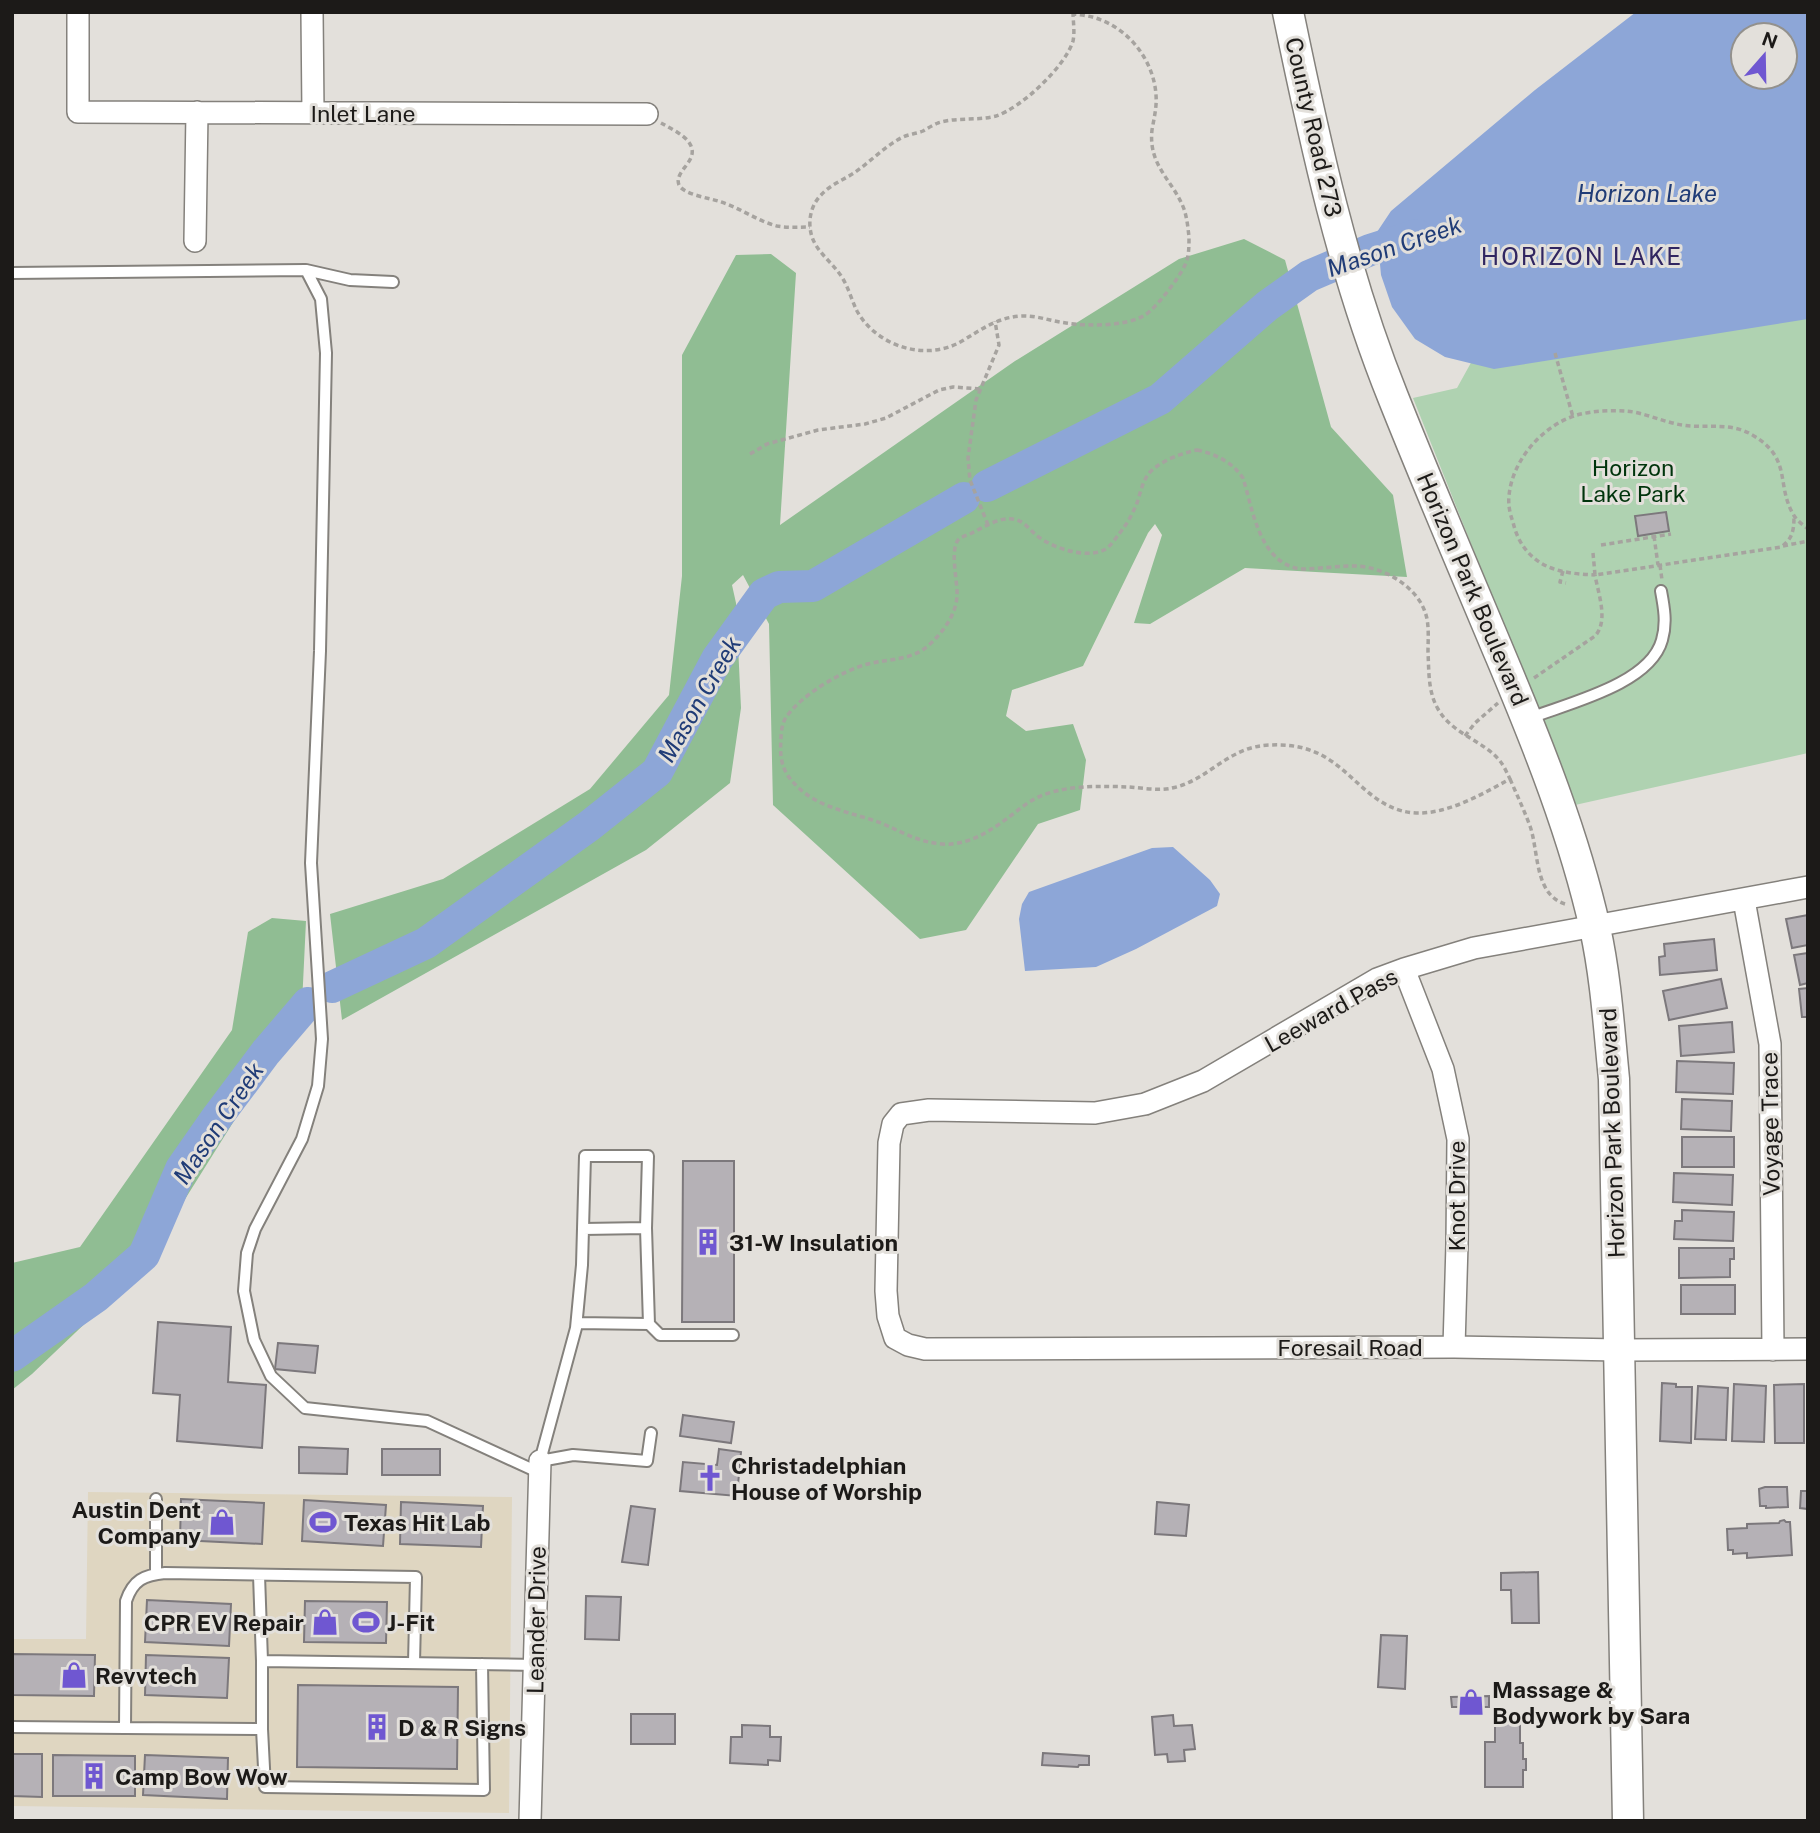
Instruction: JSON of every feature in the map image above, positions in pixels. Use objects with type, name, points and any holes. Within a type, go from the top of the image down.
[{"type":"street","name":"Inlet Lane","points":[[78,12],[78,112],[647,114]]},
{"type":"street","points":[[312,12],[313,113]]},
{"type":"street","name":"County Road 273","points":[[1288,12],[1316,147],[1352,281]]},
{"type":"street","points":[[195,241],[197,112]]},
{"type":"street","name":"Horizon Park Boulevard","points":[[1352,281],[1392,395],[1527,719],[1561,808],[1595,926],[1607,1002],[1614,1079],[1628,1821]]},
{"type":"street","name":"Leeward Pass","points":[[895,1338],[888,1317],[886,1291],[889,1143],[893,1124],[901,1114],[929,1110],[1095,1113],[1144,1104],[1203,1081],[1377,979],[1404,969],[1474,948],[1808,887]]},
{"type":"street","name":"Voyage Trace","points":[[1744,900],[1770,1044],[1773,1350]]},
{"type":"street","name":"Knot Drive","points":[[1404,969],[1443,1069],[1458,1139],[1454,1347]]},
{"type":"street","name":"Foresail Road","points":[[895,1338],[925,1349],[1808,1349]]},
{"type":"street","name":"Leander Drive","points":[[530,1821],[540,1467]]},
{"type":"lane","points":[[12,273],[306,270],[350,279],[393,282]]},
{"type":"lane","points":[[306,270],[321,299],[326,353],[320,652],[312,863],[322,1039],[318,1087],[302,1139],[255,1229],[247,1253],[244,1291],[254,1340],[271,1376],[305,1408],[426,1421],[540,1467],[573,1455],[647,1461],[651,1433]]},
{"type":"lane","points":[[1527,719],[1620,684],[1649,664],[1662,641],[1665,618],[1661,591]]},
{"type":"lane","points":[[540,1467],[577,1323],[582,1265],[585,1156],[648,1156],[646,1228],[649,1324],[660,1335],[733,1335]]},
{"type":"lane","points":[[583,1229],[646,1228]]},
{"type":"lane","points":[[577,1323],[649,1324]]},
{"type":"lane","points":[[156,1500],[156,1574]]},
{"type":"lane","points":[[125,1728],[126,1601],[129,1590],[150,1574],[416,1577],[414,1663]]},
{"type":"lane","points":[[259,1575],[261,1729],[265,1787],[484,1790],[482,1664]]},
{"type":"lane","points":[[262,1661],[536,1665]]},
{"type":"lane","points":[[12,1727],[261,1729]]},
{"type":"path","points":[[1073,13],[1113,26],[1133,42],[1151,68],[1156,96],[1153,147],[1160,171],[1183,208],[1189,242],[1187,262],[1164,296],[1145,315],[1116,324],[1077,324],[1016,316],[995,321],[961,342],[932,351],[895,345],[881,338],[858,312],[843,278],[813,242],[810,227],[810,213],[821,193],[853,174],[900,138],[941,122],[996,116],[1019,104],[1046,79],[1069,50],[1074,35],[1073,13]]},
{"type":"path","points":[[647,114],[686,138],[691,145],[692,158],[678,179],[682,189],[736,206],[777,226],[810,227]]},
{"type":"path","points":[[988,525],[970,480],[968,458],[980,389],[999,345],[995,321]]},
{"type":"path","points":[[1555,353],[1573,417]]},
{"type":"path","points":[[750,454],[767,444],[818,430],[865,424],[886,418],[939,390],[953,387],[980,389]]},
{"type":"path","points":[[1781,547],[1792,535],[1794,516],[1784,489],[1783,472],[1777,458],[1766,444],[1738,428],[1685,426],[1626,411],[1573,417],[1555,424],[1532,444],[1515,471],[1508,497],[1515,530],[1522,545],[1535,560],[1576,574],[1595,575],[1781,547],[1808,541]]},
{"type":"path","points":[[1510,779],[1451,807],[1411,812],[1376,800],[1341,769],[1316,753],[1294,746],[1268,744],[1233,754],[1190,782],[1170,789],[1112,786],[1042,795],[972,840],[961,844],[945,844],[919,841],[883,824],[809,797],[786,775],[780,751],[786,717],[815,691],[854,668],[902,659],[917,654],[928,646],[951,618],[955,607],[957,596],[954,548],[959,540],[988,525],[1013,519],[1021,521],[1055,547],[1069,551],[1103,550],[1129,521],[1147,476],[1153,468],[1198,450],[1220,457],[1232,465],[1243,478],[1258,530],[1268,547],[1283,563],[1300,569],[1356,566],[1370,568],[1396,579],[1416,596],[1427,618],[1433,700],[1444,719],[1501,762],[1510,779],[1530,827],[1542,882],[1551,896],[1564,904],[1570,904]]},
{"type":"path","points":[[1794,516],[1808,529]]},
{"type":"path","points":[[1601,545],[1671,534]]},
{"type":"path","points":[[1654,536],[1658,565]]},
{"type":"path","points":[[1534,679],[1599,631],[1602,622],[1593,553]]},
{"type":"path","points":[[1563,571],[1560,582],[1566,583]]},
{"type":"path","points":[[1465,736],[1484,714],[1504,699]]},
{"type":"shaded area","points":[[88,1492],[512,1497],[509,1813],[12,1806],[12,1639],[86,1639]]},
{"type":"green space","points":[[1244,239],[1285,260],[1331,427],[1393,495],[1407,577],[1245,568],[1150,624],[1134,623],[1162,535],[1155,524],[1148,533],[1083,666],[1012,690],[1006,716],[1026,731],[1073,724],[1086,760],[1080,810],[1038,824],[966,930],[920,939],[773,805],[769,624],[743,575],[732,585],[736,603],[741,708],[730,783],[646,850],[342,1020],[330,914],[443,879],[590,789],[669,695],[682,576],[682,355],[736,255],[771,254],[796,273],[780,525],[1015,361],[1179,259]]},
{"type":"green space","name":"Horizon Lake Park","points":[[1808,250],[1808,753],[1575,805],[1413,398],[1457,388],[1483,341]]},
{"type":"green space","points":[[272,918],[306,921],[301,1025],[249,1097],[140,1271],[12,1390],[12,1263],[80,1247],[232,1030],[248,932]]},
{"type":"water","name":"Horizon Lake","points":[[1636,12],[1808,12],[1808,319],[1494,369],[1445,357],[1415,339],[1392,307],[1381,275],[1377,232],[1391,211],[1535,90]]},
{"type":"water","points":[[1173,847],[1210,880],[1220,894],[1217,906],[1096,967],[1025,971],[1019,919],[1022,904],[1029,892],[1152,848]]},
{"type":"building","points":[[1666,512],[1669,531],[1638,536],[1635,516]]},
{"type":"building","points":[[1808,915],[1808,945],[1792,948],[1786,919]]},
{"type":"building","points":[[1714,939],[1717,970],[1660,975],[1659,957],[1665,956],[1664,944]]},
{"type":"building","points":[[1808,953],[1808,983],[1800,985],[1794,955]]},
{"type":"building","points":[[1721,979],[1727,1008],[1669,1020],[1663,991]]},
{"type":"building","points":[[1808,988],[1808,1017],[1802,1017],[1799,989]]},
{"type":"building","points":[[1732,1022],[1734,1052],[1681,1056],[1679,1026]]},
{"type":"building","points":[[1677,1061],[1734,1063],[1733,1094],[1676,1092]]},
{"type":"building","points":[[1682,1099],[1732,1101],[1731,1131],[1681,1129]]},
{"type":"building","points":[[1682,1137],[1734,1137],[1734,1167],[1682,1167]]},
{"type":"building","name":"31-W Insulation","points":[[683,1161],[734,1161],[734,1322],[682,1322]]},
{"type":"building","points":[[1674,1173],[1733,1175],[1732,1205],[1673,1202]]},
{"type":"building","points":[[1682,1210],[1734,1212],[1733,1241],[1674,1239],[1675,1221],[1682,1221]]},
{"type":"building","points":[[1679,1248],[1734,1248],[1734,1259],[1730,1259],[1730,1277],[1679,1278]]},
{"type":"building","points":[[1681,1285],[1735,1285],[1735,1314],[1681,1314]]},
{"type":"building","points":[[158,1322],[231,1327],[228,1382],[266,1385],[262,1448],[177,1441],[180,1395],[153,1393]]},
{"type":"building","points":[[278,1343],[318,1346],[315,1373],[275,1369]]},
{"type":"building","points":[[1662,1383],[1676,1384],[1676,1387],[1692,1387],[1691,1443],[1660,1441]]},
{"type":"building","points":[[1734,1384],[1766,1386],[1764,1442],[1732,1441]]},
{"type":"building","points":[[1804,1384],[1804,1443],[1775,1443],[1774,1385]]},
{"type":"building","points":[[1698,1386],[1728,1388],[1726,1440],[1695,1439]]},
{"type":"building","points":[[683,1415],[734,1422],[731,1443],[680,1436]]},
{"type":"building","points":[[299,1447],[348,1449],[347,1474],[299,1473]]},
{"type":"building","points":[[382,1449],[440,1449],[440,1475],[382,1475]]},
{"type":"building","name":"Christadelphian House of Worship","points":[[719,1449],[741,1452],[737,1496],[680,1491],[683,1462],[717,1465]]},
{"type":"building","points":[[1787,1487],[1788,1507],[1760,1506],[1759,1489]]},
{"type":"building","points":[[1801,1491],[1808,1491],[1808,1509],[1800,1508]]},
{"type":"building","name":"Austin Dent Company","points":[[181,1499],[264,1503],[262,1544],[180,1540]]},
{"type":"building","points":[[304,1500],[386,1505],[383,1546],[302,1541]]},
{"type":"building","points":[[401,1502],[483,1506],[481,1547],[400,1544]]},
{"type":"building","points":[[1157,1502],[1189,1505],[1186,1536],[1155,1534]]},
{"type":"building","points":[[631,1506],[655,1509],[648,1565],[622,1562]]},
{"type":"building","points":[[1784,1520],[1790,1522],[1792,1555],[1747,1558],[1747,1553],[1733,1554],[1733,1550],[1728,1550],[1727,1529],[1747,1528],[1747,1524],[1779,1523]]},
{"type":"building","points":[[1538,1572],[1539,1623],[1512,1623],[1511,1590],[1501,1590],[1501,1573]]},
{"type":"building","points":[[586,1596],[621,1597],[619,1640],[585,1639]]},
{"type":"building","points":[[147,1600],[231,1604],[229,1646],[145,1642]]},
{"type":"building","points":[[305,1601],[387,1602],[386,1643],[304,1642]]},
{"type":"building","points":[[1381,1635],[1407,1636],[1405,1689],[1378,1687]]},
{"type":"building","points":[[13,1654],[95,1655],[94,1696],[13,1695]]},
{"type":"building","points":[[146,1655],[229,1658],[227,1698],[145,1695]]},
{"type":"building","name":"D & R Signs","points":[[298,1685],[458,1687],[457,1769],[297,1767]]},
{"type":"building","points":[[1489,1696],[1489,1707],[1452,1707],[1451,1697]]},
{"type":"building","points":[[631,1714],[675,1714],[675,1744],[631,1744]]},
{"type":"building","points":[[1520,1714],[1520,1743],[1523,1743],[1523,1759],[1526,1759],[1523,1787],[1485,1787],[1485,1742],[1495,1742],[1495,1715]]},
{"type":"building","points":[[1173,1715],[1174,1726],[1192,1725],[1195,1749],[1184,1750],[1185,1761],[1168,1762],[1167,1754],[1155,1755],[1152,1717]]},
{"type":"building","points":[[742,1725],[770,1726],[770,1737],[781,1737],[780,1761],[768,1760],[768,1765],[730,1763],[731,1737],[742,1737]]},
{"type":"building","points":[[1043,1753],[1089,1756],[1089,1765],[1042,1765]]},
{"type":"building","points":[[12,1754],[42,1754],[42,1797],[12,1796]]},
{"type":"building","name":"Camp Bow Wow","points":[[53,1755],[135,1756],[135,1796],[53,1796]]},
{"type":"building","points":[[145,1755],[228,1758],[227,1799],[143,1795]]},
{"type":"waterway","name":"Mason Creek","points":[[987,486],[1160,399],[1267,306],[1309,276],[1370,250],[1417,235]]},
{"type":"waterway","name":"Mason Creek","points":[[332,987],[426,943],[589,826],[657,772],[717,659],[764,594],[779,587],[813,586],[964,498]]},
{"type":"waterway","name":"Mason Creek","points":[[12,1356],[96,1297],[144,1255],[181,1169],[266,1052],[308,1003]]},
{"type":"place","name":"31-W Insulation","points":[[708,1242]]},
{"type":"place","name":"Christadelphian House of Worship","points":[[710,1478]]},
{"type":"place","name":"Austin Dent Company","points":[[222,1522]]},
{"type":"place","name":"Texas Hit Lab","points":[[323,1522]]},
{"type":"place","name":"CPR EV Repair","points":[[325,1622]]},
{"type":"place","name":"J-Fit","points":[[366,1622]]},
{"type":"place","name":"Revvtech","points":[[74,1675]]},
{"type":"place","name":"Massage & Bodywork by Sara","points":[[1471,1702]]},
{"type":"place","name":"D & R Signs","points":[[377,1727]]},
{"type":"place","name":"Camp Bow Wow","points":[[94,1776]]},
{"type":"district","name":"HORIZON LAKE","points":[[1582,256]]}]
